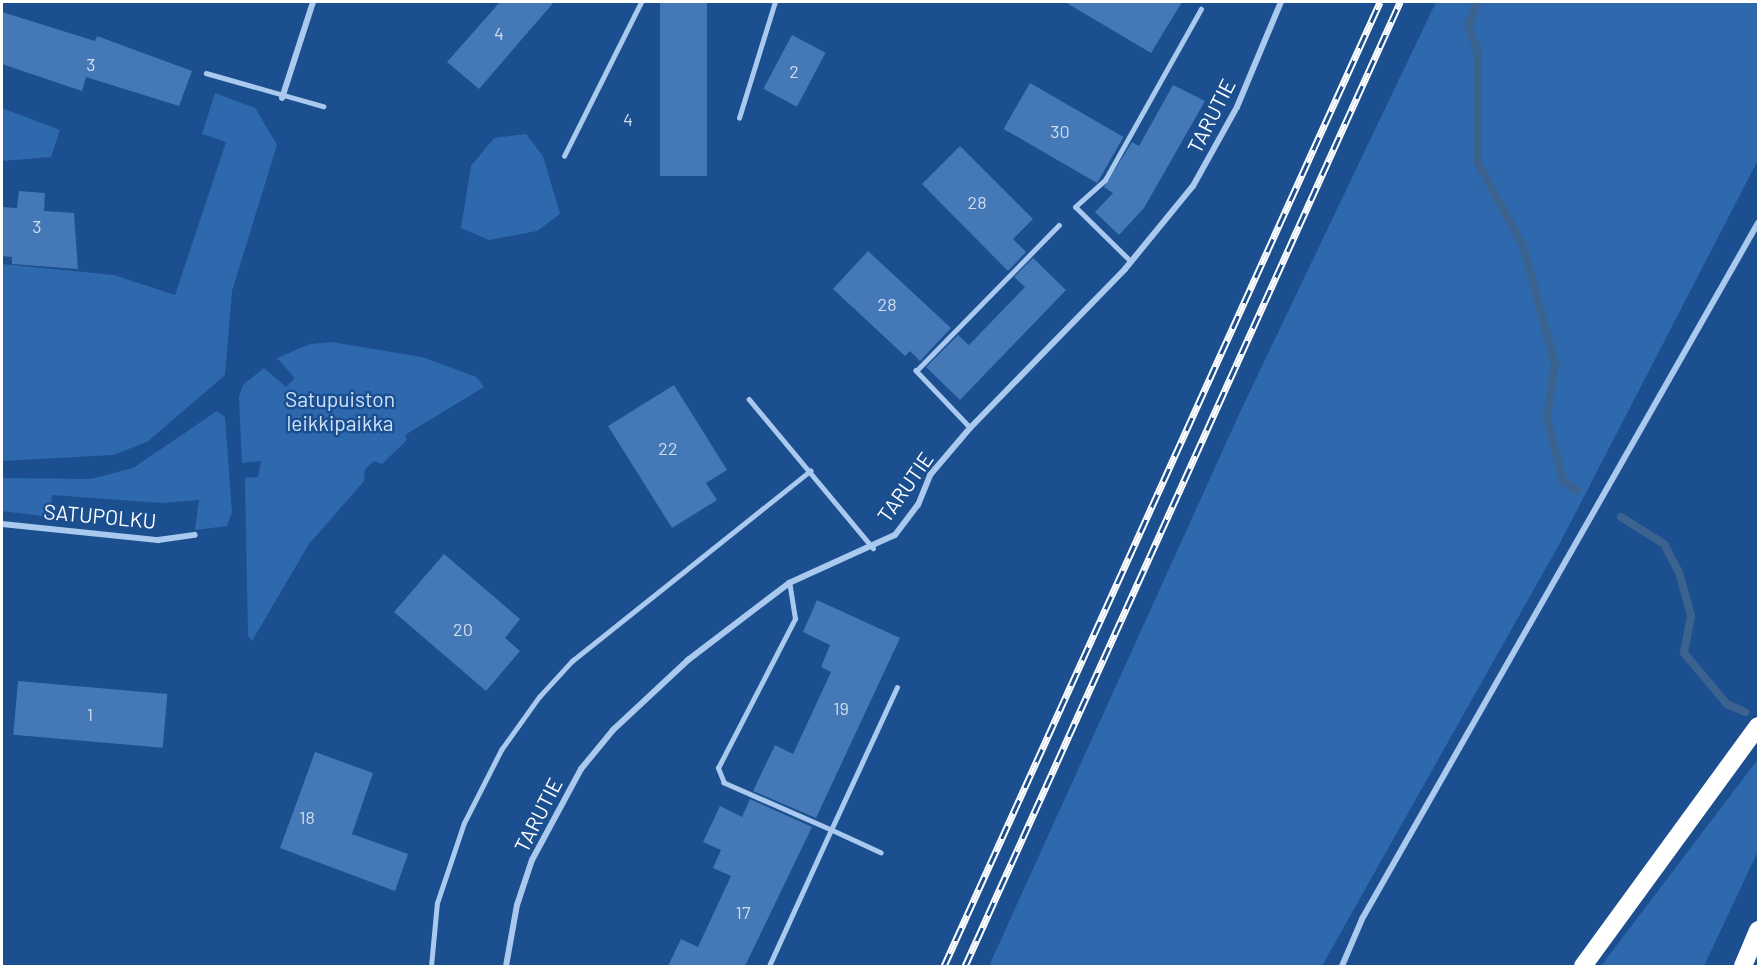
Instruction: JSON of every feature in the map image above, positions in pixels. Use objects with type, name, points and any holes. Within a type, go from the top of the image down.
[{"type":"highway","points":[[1583,966],[1758,726]]},
{"type":"highway","points":[[1743,966],[1758,930]]},
{"type":"street","points":[[282,98],[312,2]]},
{"type":"street","name":"TARUTIE","points":[[506,966],[517,905],[532,860],[581,769],[613,730],[680,667],[789,583],[835,558],[873,548],[895,534],[918,505],[930,475],[970,428],[1131,261],[1193,186],[1237,107],[1281,2]]},
{"type":"street","points":[[1342,966],[1368,908],[1758,223]]},
{"type":"street","name":"SATUPOLKU","points":[[2,524],[158,540],[195,535]]},
{"type":"lane","points":[[564,156],[640,2]]},
{"type":"lane","points":[[739,118],[775,2]]},
{"type":"lane","points":[[1131,261],[1075,207],[1105,180],[1201,9]]},
{"type":"lane","points":[[206,72],[282,98],[323,106]]},
{"type":"lane","points":[[970,428],[916,371],[1059,225]]},
{"type":"lane","points":[[748,399],[873,548]]},
{"type":"lane","points":[[431,966],[437,903],[464,823],[501,750],[539,697],[572,661],[810,471]]},
{"type":"lane","points":[[789,583],[795,619],[718,768],[724,783],[881,853]]},
{"type":"lane","points":[[769,966],[897,687]]},
{"type":"green space","points":[[1436,2],[1758,2],[1758,160],[1560,543],[1322,966],[989,966],[1241,410]]},
{"type":"green space","points":[[215,93],[255,108],[277,145],[232,291],[225,375],[147,442],[113,455],[2,461],[2,264],[114,275],[175,295],[226,142],[202,134]]},
{"type":"green space","points":[[2,108],[60,130],[51,157],[2,161]]},
{"type":"green space","points":[[526,134],[543,156],[560,214],[537,231],[489,240],[461,228],[471,166],[494,138]]},
{"type":"green space","name":"Satupuiston leikkipaikka","points":[[332,342],[422,357],[476,377],[484,387],[405,435],[407,440],[382,464],[374,461],[365,469],[364,481],[309,544],[252,641],[248,636],[245,478],[258,477],[261,461],[242,463],[239,397],[243,385],[264,368],[286,387],[295,378],[277,358],[310,344]]},
{"type":"green space","points":[[217,411],[225,417],[232,512],[227,526],[195,530],[199,500],[161,503],[52,495],[50,517],[2,511],[2,478],[91,479],[133,468]]},
{"type":"green space","points":[[1758,759],[1758,851],[1704,966],[1601,966]]},
{"type":"building","points":[[500,2],[554,2],[479,89],[447,62]]},
{"type":"building","points":[[660,2],[707,2],[707,176],[660,176]]},
{"type":"building","points":[[1065,2],[1182,2],[1151,53]]},
{"type":"building","points":[[2,12],[95,41],[97,36],[192,71],[179,106],[86,77],[82,91],[2,64]]},
{"type":"building","points":[[792,35],[826,53],[797,107],[763,89]]},
{"type":"building","points":[[1030,83],[1124,137],[1097,183],[1004,129]]},
{"type":"building","points":[[1173,85],[1205,101],[1144,208],[1119,235],[1095,212],[1113,193],[1104,187],[1132,142],[1139,146]]},
{"type":"building","points":[[960,146],[1033,219],[1013,239],[1026,252],[1008,271],[922,184]]},
{"type":"building","points":[[19,191],[45,193],[44,211],[74,213],[78,269],[12,264],[12,257],[2,256],[2,207],[17,208]]},
{"type":"building","points":[[868,251],[951,328],[920,361],[910,351],[905,356],[833,289]]},
{"type":"building","points":[[1033,258],[1066,290],[960,400],[926,367],[958,335],[969,345],[1025,287],[1014,277]]},
{"type":"building","points":[[674,385],[727,470],[706,483],[717,500],[672,528],[608,426]]},
{"type":"building","points":[[444,554],[520,619],[505,638],[520,651],[486,691],[394,612]]},
{"type":"building","points":[[817,600],[900,638],[816,818],[753,791],[775,745],[793,754],[831,672],[821,667],[830,645],[803,632]]},
{"type":"building","points":[[18,681],[167,694],[163,748],[13,735]]},
{"type":"building","points":[[315,752],[373,773],[352,834],[408,854],[395,891],[280,848]]},
{"type":"building","points":[[750,799],[812,827],[745,966],[668,966],[681,939],[698,947],[731,876],[713,868],[721,850],[703,842],[720,806],[742,817]]},
{"type":"waterway","points":[[1478,2],[1468,24],[1478,53],[1478,163],[1523,246],[1555,364],[1547,417],[1563,481],[1577,490]]},
{"type":"waterway","points":[[1621,517],[1664,544],[1679,572],[1691,616],[1684,653],[1727,704],[1745,712]]},
{"type":"railway","points":[[944,966],[1380,2]]},
{"type":"railway","points":[[965,966],[1400,2]]}]
